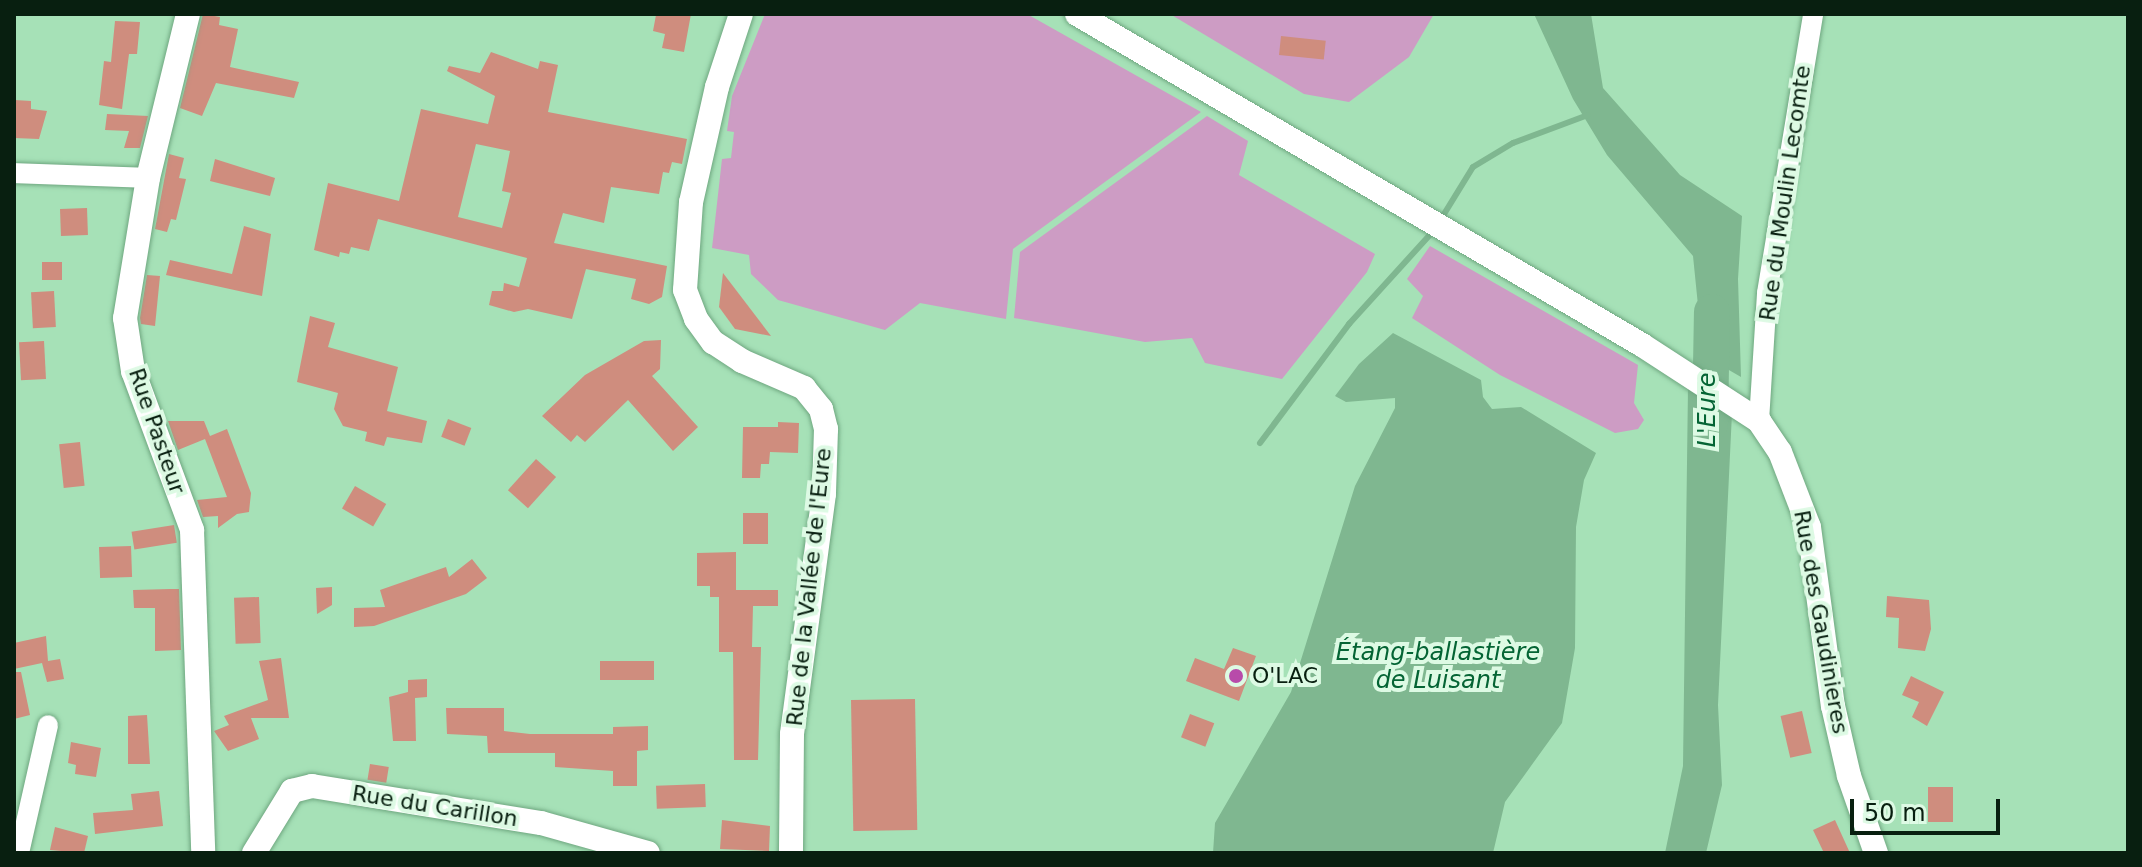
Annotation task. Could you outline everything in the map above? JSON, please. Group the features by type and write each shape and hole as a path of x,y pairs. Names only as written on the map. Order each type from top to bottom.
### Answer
{"street":[{"name":"Rue Pasteur","path":"188,14 148,178 125,318 133,371 192,530 203,853"},
{"name":"Rue de la Vallée de l'Eure","path":"741,14 717,87 691,202 685,290 696,319 713,342 742,361 804,388 821,409 826,429 824,494 792,734 791,853"},
{"name":"Rue des Gaudinieres","path":"1077,14 1642,345 1759,421 1780,452 1809,527 1833,706 1849,776 1876,853"},
{"name":"Rue du Moulin Lecomte","path":"1759,421 1767,293 1813,14"},
{"path":"14,173 148,178"},
{"path":"19,853 48,725"},
{"name":"Rue du Carillon","path":"254,853 292,791 312,786 541,823 648,853"}],"shaded area":[{"path":"765,14 1027,14 1201,112 1013,249 1006,319 920,303 885,330 778,300 751,274 749,255 712,248 722,159 731,158 734,132 727,131 732,96"},
{"path":"1170,14 1434,14 1409,57 1349,102 1304,94"},
{"path":"1207,116 1248,141 1239,175 1375,254 1367,272 1282,379 1205,363 1192,338 1145,342 1014,318 1020,252"},
{"path":"1430,246 1638,365 1634,403 1644,420 1638,429 1615,433 1500,375 1412,318 1423,296 1407,279"}],"water":[{"path":"1534,14 1591,14 1603,88 1680,175 1742,216 1738,279 1741,377 1703,355 1693,256 1607,155 1573,99"},
{"name":"Étang-ballastière de Luisant","path":"1393,333 1481,380 1483,397 1492,409 1521,407 1596,453 1584,480 1576,527 1575,648 1562,723 1505,802 1493,853 1213,853 1215,823 1291,692 1355,486 1395,408 1395,398 1346,402 1335,396 1359,364"},
{"path":"1688,387 1732,413 1718,705 1722,785 1706,853 1665,853 1683,766"}],"building":[{"path":"203,14 220,17 219,25 238,29 230,67 299,82 294,98 216,83 202,116 180,108"},
{"path":"691,14 684,52 662,48 665,34 653,31 656,15"},
{"path":"115,21 140,22 137,54 129,54 122,109 99,105 104,61 111,62"},
{"path":"1281,36 1326,41 1324,60 1279,55"},
{"path":"491,52 538,69 540,61 558,65 548,112 687,139 682,164 672,162 669,173 663,172 659,194 611,187 604,223 563,213 554,243 667,266 662,297 649,304 631,299 636,279 586,269 572,319 528,309 514,312 489,305 492,291 503,291 504,283 519,287 527,258 378,219 369,251 351,247 349,254 340,252 339,257 314,250 328,183 399,201 421,109 488,124 495,96 447,71 449,66 480,73","holes":["476,144 510,151 502,191 511,193 502,228 458,217"]},
{"path":"15,100 31,101 31,109 47,111 39,139 14,138"},
{"path":"107,114 148,116 140,148 124,148 129,131 105,130"},
{"path":"169,154 184,158 179,178 186,179 176,220 171,219 167,232 155,229"},
{"path":"215,159 275,178 270,196 210,181"},
{"path":"87,208 88,235 61,236 60,209"},
{"path":"244,226 271,234 262,296 166,275 170,260 232,274"},
{"path":"42,262 62,262 62,280 42,280"},
{"path":"723,273 771,336 735,329 719,307"},
{"path":"147,275 160,276 155,326 141,324 140,318"},
{"path":"54,291 56,327 33,328 31,292"},
{"path":"310,316 335,323 328,347 398,367 387,411 427,421 422,443 387,437 384,446 365,441 367,432 343,426 334,409 338,393 297,382"},
{"path":"661,340 660,369 652,376 698,427 673,451 628,400 585,442 577,435 571,442 542,416 585,375 644,341"},
{"path":"44,341 46,379 21,380 19,342"},
{"path":"448,419 471,428 465,446 441,437"},
{"path":"168,421 204,421 210,436 227,429 251,493 249,512 237,514 218,528 218,516 203,517 197,500 227,497 205,439 178,450"},
{"path":"778,422 799,423 798,453 770,452 769,464 761,464 760,478 742,478 743,427 778,427"},
{"path":"80,442 85,486 64,488 59,444"},
{"path":"536,459 556,477 528,508 508,490"},
{"path":"355,486 386,504 373,527 342,509"},
{"path":"743,513 768,513 768,544 743,544"},
{"path":"174,525 177,543 134,550 132,532"},
{"path":"131,546 132,577 100,578 99,547"},
{"path":"736,552 736,590 778,590 778,606 753,606 752,647 761,647 758,760 734,760 733,652 719,652 719,597 710,597 710,586 697,586 697,553"},
{"path":"472,559 487,578 466,594 374,626 354,627 354,608 385,607 380,590 446,567 449,577"},
{"path":"332,587 332,605 317,614 316,588"},
{"path":"179,589 181,650 155,651 155,608 134,608 133,590"},
{"path":"1887,596 1929,600 1931,629 1925,651 1898,648 1899,618 1886,617"},
{"path":"259,597 261,643 236,644 234,598"},
{"path":"46,636 48,661 60,659 64,679 47,682 42,663 14,669 14,643"},
{"name":"O'LAC","path":"1233,648 1256,656 1239,701 1186,681 1195,658 1224,669"},
{"path":"281,658 289,718 251,718 259,739 228,751 214,731 229,725 224,716 268,700 259,661"},
{"path":"600,661 654,661 654,680 600,680"},
{"path":"14,672 21,672 30,715 14,719"},
{"path":"1911,676 1944,692 1927,726 1912,717 1919,702 1902,695"},
{"path":"427,679 427,697 415,698 416,741 393,741 389,697 408,692 408,680"},
{"path":"915,699 917,830 853,831 851,700"},
{"path":"446,708 504,708 504,731 530,734 613,734 613,727 648,726 648,750 637,751 637,786 613,786 613,771 555,767 555,753 488,753 487,736 447,734"},
{"path":"1802,711 1812,753 1790,758 1781,716"},
{"path":"1190,714 1214,723 1205,747 1181,737"},
{"path":"147,715 150,764 128,764 128,716"},
{"path":"71,742 101,748 96,777 75,774 76,765 68,763"},
{"path":"370,764 389,767 386,783 367,780"},
{"path":"705,784 706,807 657,809 656,786"},
{"path":"1928,787 1953,787 1953,822 1928,822"},
{"path":"159,791 163,826 95,834 93,813 133,810 131,794"},
{"path":"722,820 770,826 769,851 720,849"},
{"path":"1835,820 1850,853 1824,853 1813,830"},
{"path":"55,827 88,836 84,853 50,850"}],"waterway":[{"path":"1441,219 1473,167 1513,143 1588,115"},
{"path":"1260,443 1349,324 1435,229"},
{"name":"L'Eure","path":"1710,424 1712,312"}],"place":[{"name":"O'LAC","path":"1236,676"}]}
